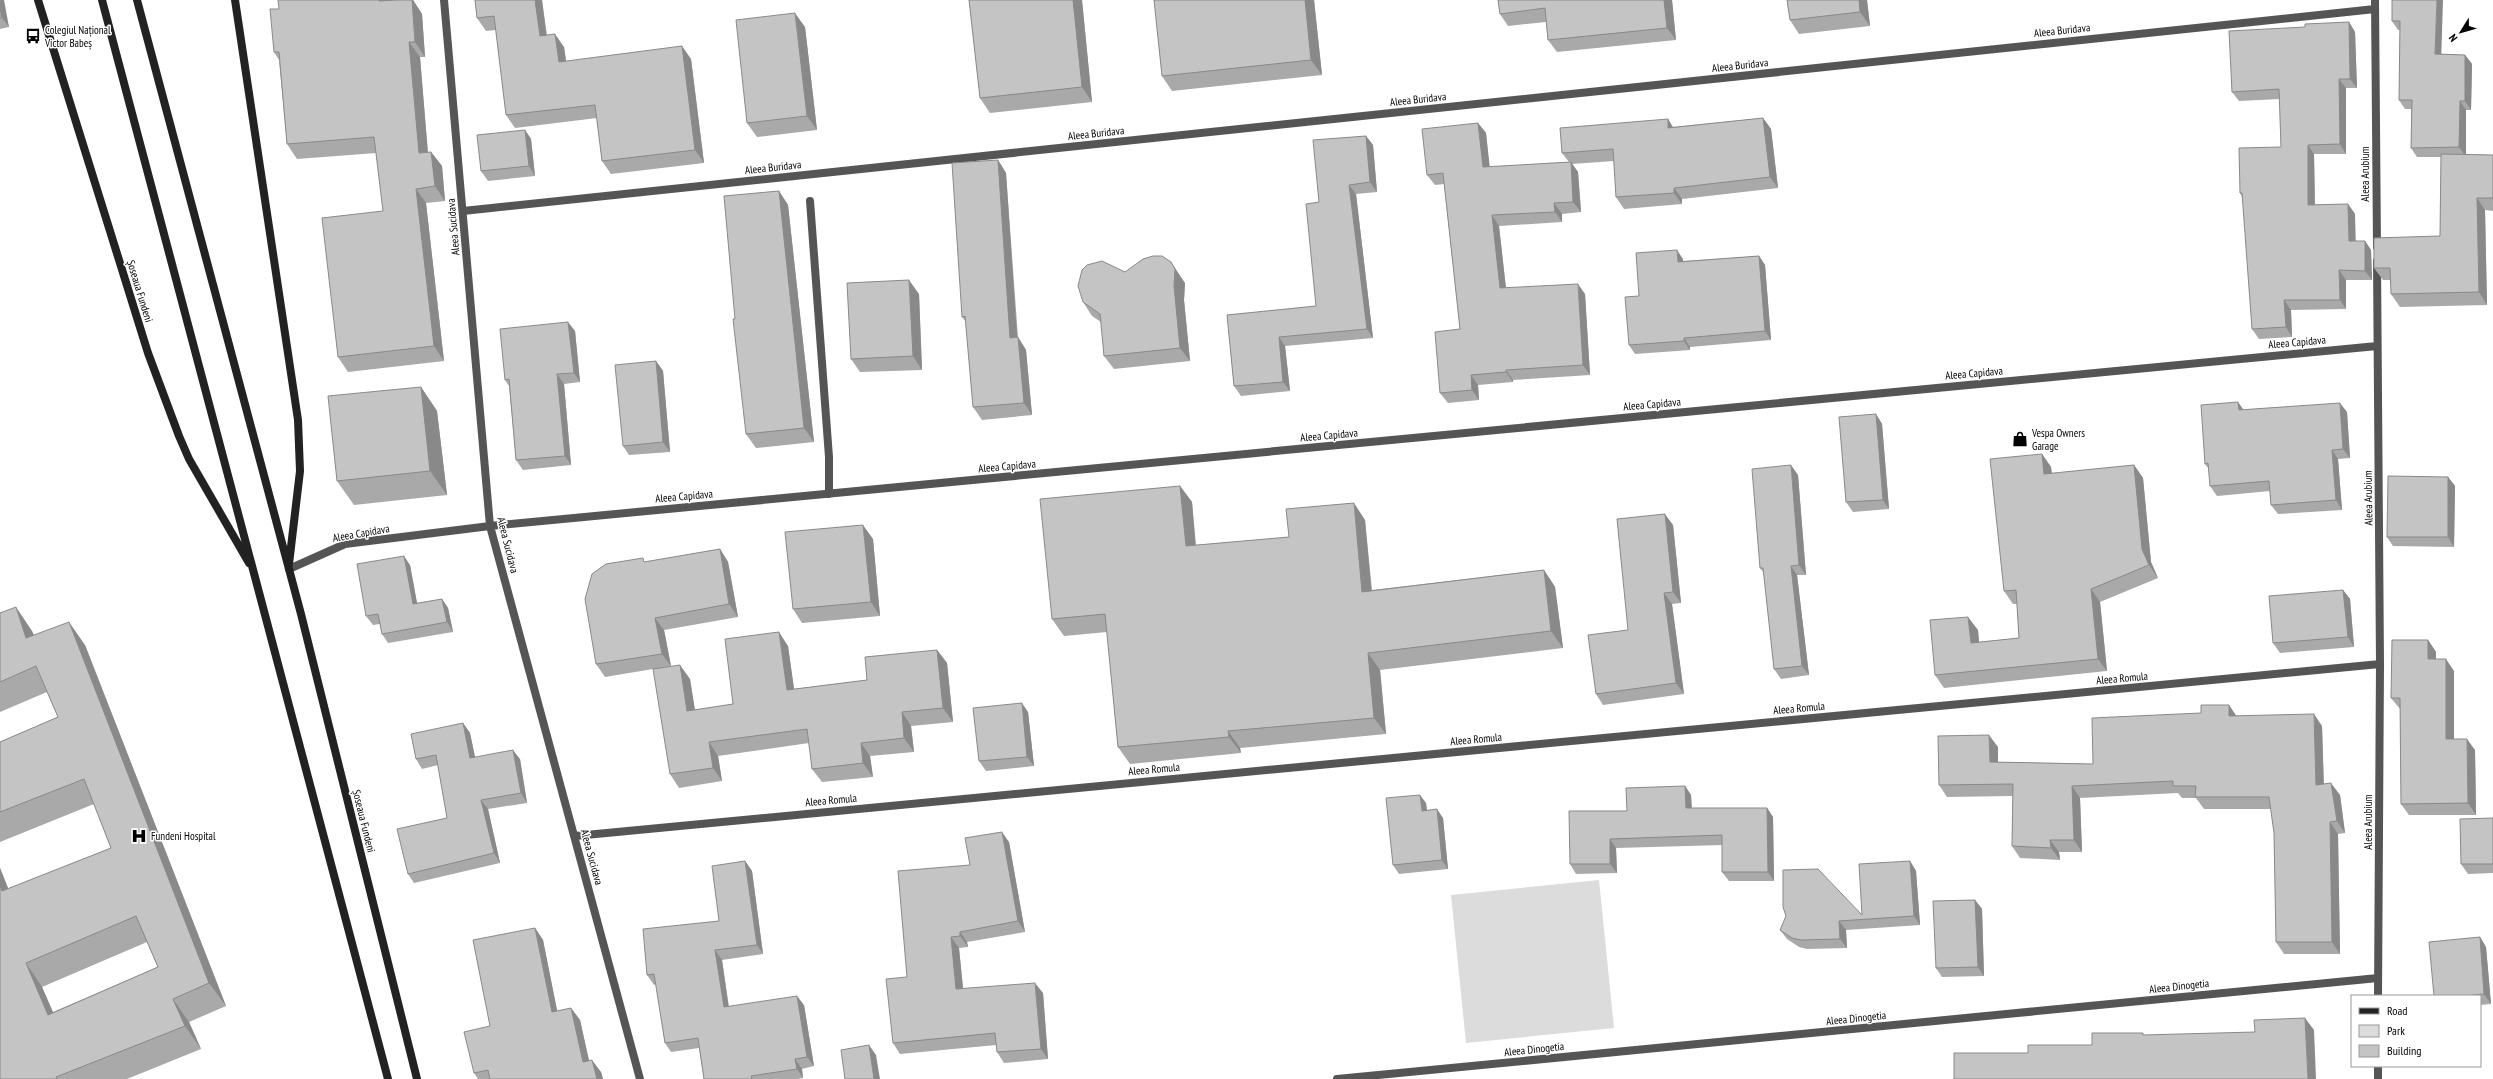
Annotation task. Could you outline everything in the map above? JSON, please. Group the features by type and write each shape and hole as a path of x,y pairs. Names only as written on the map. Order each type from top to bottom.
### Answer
{"main road":[{"name":"Șoseaua Fundeni","path":"38,0 148,353 179,436 196,471 256,574"},
{"name":"Șoseaua Fundeni","path":"102,0 256,574 388,1079"},
{"name":"Șoseaua Fundeni","path":"137,0 289,568 417,1079"},
{"name":"Șoseaua Fundeni","path":"235,0 298,420 300,471 289,568"}],"street":[{"name":"Aleea Sucidava","path":"444,0 490,526 640,1079"},
{"name":"Aleea Buridava","path":"463,211 2375,4"},
{"name":"Aleea Arubium","path":"2375,4 2380,664 2378,995"},
{"path":"810,201 829,494"},
{"name":"Aleea Capidava","path":"289,568 344,544 490,526 2377,346"},
{"name":"Aleea Romula","path":"575,836 2380,664"},
{"name":"Aleea Dinogetia","path":"1336,1079 2378,978"},
{"path":"2378,1067 2378,1079"}],"green space":[{"path":"1599,880 1614,1028 1466,1043 1451,895"}],"building":[{"path":"278,0 412,0 415,42 409,42 419,153 431,152 435,186 416,189 434,346 338,357 322,218 383,211 374,137 287,144 279,52 274,52 270,9 279,9"},
{"path":"475,0 535,0 540,36 555,34 559,62 682,46 695,150 602,161 595,105 506,115 494,16 477,18"},
{"path":"969,0 1073,0 1082,87 980,98"},
{"path":"1154,0 1305,0 1311,60 1162,76"},
{"path":"1498,0 1664,0 1667,28 1548,40 1545,8 1500,14"},
{"path":"1787,0 1859,0 1860,12 1790,20"},
{"path":"2392,0 2437,0 2435,54 2465,55 2465,101 2460,101 2459,147 2411,148 2412,100 2399,100 2400,21 2392,21"},
{"path":"0,7 2,18 0,18"},
{"path":"795,13 807,116 747,123 736,20"},
{"path":"2349,22 2350,79 2339,79 2340,144 2308,145 2308,205 2348,204 2349,241 2365,241 2365,271 2339,270 2340,300 2284,300 2286,327 2252,329 2242,193 2240,193 2239,148 2281,147 2279,89 2232,92 2229,31 2305,27 2305,24"},
{"path":"1763,118 1770,177 1674,188 1674,193 1616,197 1613,149 1562,153 1560,128 1668,119 1668,128"},
{"path":"1478,123 1483,167 1571,162 1573,202 1554,203 1555,212 1492,215 1500,288 1578,284 1583,365 1506,370 1506,372 1471,375 1472,390 1440,393 1435,332 1460,329 1443,173 1427,175 1422,129"},
{"path":"525,130 529,166 481,171 477,135"},
{"path":"1366,136 1370,182 1349,185 1367,329 1279,337 1283,382 1234,386 1227,315 1316,306 1306,204 1319,202 1313,140"},
{"path":"2441,154 2493,155 2493,198 2477,198 2479,292 2391,294 2390,268 2374,268 2374,238 2440,236"},
{"path":"998,160 1010,338 1018,337 1024,403 973,407 965,316 962,317 952,163"},
{"path":"779,191 804,428 746,434 733,319 735,319 724,196"},
{"path":"1677,250 1678,262 1759,256 1765,331 1684,338 1684,341 1629,345 1625,297 1639,296 1636,253"},
{"path":"1153,256 1162,256 1171,262 1175,269 1174,286 1180,348 1104,356 1100,314 1083,302 1078,286 1082,270 1087,265 1102,261 1125,272 1143,259"},
{"path":"909,280 913,356 851,359 847,283"},
{"path":"568,322 574,373 557,374 565,456 516,460 509,379 505,380 500,329"},
{"path":"656,361 663,442 623,446 615,365"},
{"path":"421,387 430,471 337,481 328,396"},
{"path":"2238,402 2239,410 2340,403 2343,449 2332,450 2336,500 2271,505 2269,481 2210,486 2208,463 2205,464 2201,405"},
{"path":"1876,414 1883,500 1846,502 1839,417"},
{"path":"2042,454 2044,474 2134,465 2142,549 2149,565 2091,589 2098,659 1935,675 1930,620 1968,617 1971,643 2019,638 2016,590 2004,591 1990,459"},
{"path":"1791,465 1799,565 1791,566 1802,666 1774,669 1763,568 1760,568 1752,469"},
{"path":"2388,476 2448,477 2448,537 2387,537"},
{"path":"1180,486 1186,546 1289,537 1286,509 1354,503 1362,592 1544,570 1551,631 1368,653 1374,718 1228,731 1229,737 1118,747 1105,614 1052,619 1040,499"},
{"path":"1665,514 1673,592 1664,593 1676,683 1596,694 1588,635 1628,630 1617,519"},
{"path":"863,525 871,602 793,609 785,532"},
{"path":"720,549 729,604 655,618 662,654 596,664 585,599 592,574 606,564 643,558 644,562"},
{"path":"404,556 413,604 442,599 447,622 382,634 378,614 366,616 357,564"},
{"path":"2343,590 2348,637 2273,643 2269,596"},
{"path":"16,607 26,638 69,622 209,983 173,999 185,1026 56,1077 57,1079 0,1079 0,886 2,891 111,848 84,779 0,812 0,742 58,717 36,666 0,682 0,613","holes":["136,916 158,967 48,1015 26,963"]},
{"path":"779,632 787,690 867,680 865,657 937,650 943,708 902,712 904,738 861,743 863,763 812,769 807,729 709,742 713,768 670,774 653,669 680,665 687,711 733,704 725,639"},
{"path":"2392,640 2428,640 2428,659 2446,659 2446,739 2467,739 2468,803 2401,804 2400,698 2391,698"},
{"path":"1022,703 1027,757 979,761 973,708"},
{"path":"2201,705 2229,705 2229,716 2314,714 2316,785 2331,783 2337,821 2330,822 2332,942 2276,942 2274,833 2269,797 2195,797 2196,786 2173,786 2173,781 2072,786 2074,840 2050,840 2051,848 2012,846 2013,784 1939,785 1938,736 1989,735 1990,762 2093,764 2092,718 2201,713"},
{"path":"463,723 470,758 513,750 521,793 481,800 494,853 408,874 397,829 447,818 436,755 416,759 411,734"},
{"path":"1685,786 1686,808 1767,808 1768,872 1722,872 1722,835 1610,839 1610,864 1570,864 1569,811 1627,811 1626,788"},
{"path":"1420,795 1422,811 1437,809 1442,860 1393,865 1386,798"},
{"path":"2493,818 2493,864 2461,864 2460,819"},
{"path":"1002,832 1018,921 960,932 960,936 951,937 956,989 1035,983 1041,1049 997,1052 995,1033 893,1043 886,979 907,977 898,871 970,865 965,838"},
{"path":"745,861 757,945 715,950 724,1007 797,996 807,1057 795,1059 797,1069 751,1076 752,1079 704,1079 698,1038 665,1043 654,974 647,975 643,929 719,921 712,866"},
{"path":"1910,861 1914,916 1839,921 1840,939 1801,940 1792,938 1780,930 1786,916 1783,907 1783,870 1818,869 1862,915 1859,864"},
{"path":"1975,900 1978,967 1936,968 1933,901"},
{"path":"535,928 552,1012 571,1008 583,1062 592,1060 597,1079 490,1079 488,1070 474,1073 464,1032 490,1026 473,940"},
{"path":"2480,937 2484,994 2434,995 2429,942"},
{"path":"2305,1018 2308,1079 1954,1079 1954,1053 2028,1053 2028,1045 2092,1045 2092,1033 2143,1033 2143,1035 2255,1032 2254,1020"},
{"path":"869,1045 874,1079 845,1079 841,1050"}],"place":[{"name":"Colegiul Național Victor Babeș","path":"33,36"},
{"name":"Vespa Owners Garage","path":"2020,439"},
{"name":"Fundeni Hospital","path":"139,836"}]}
